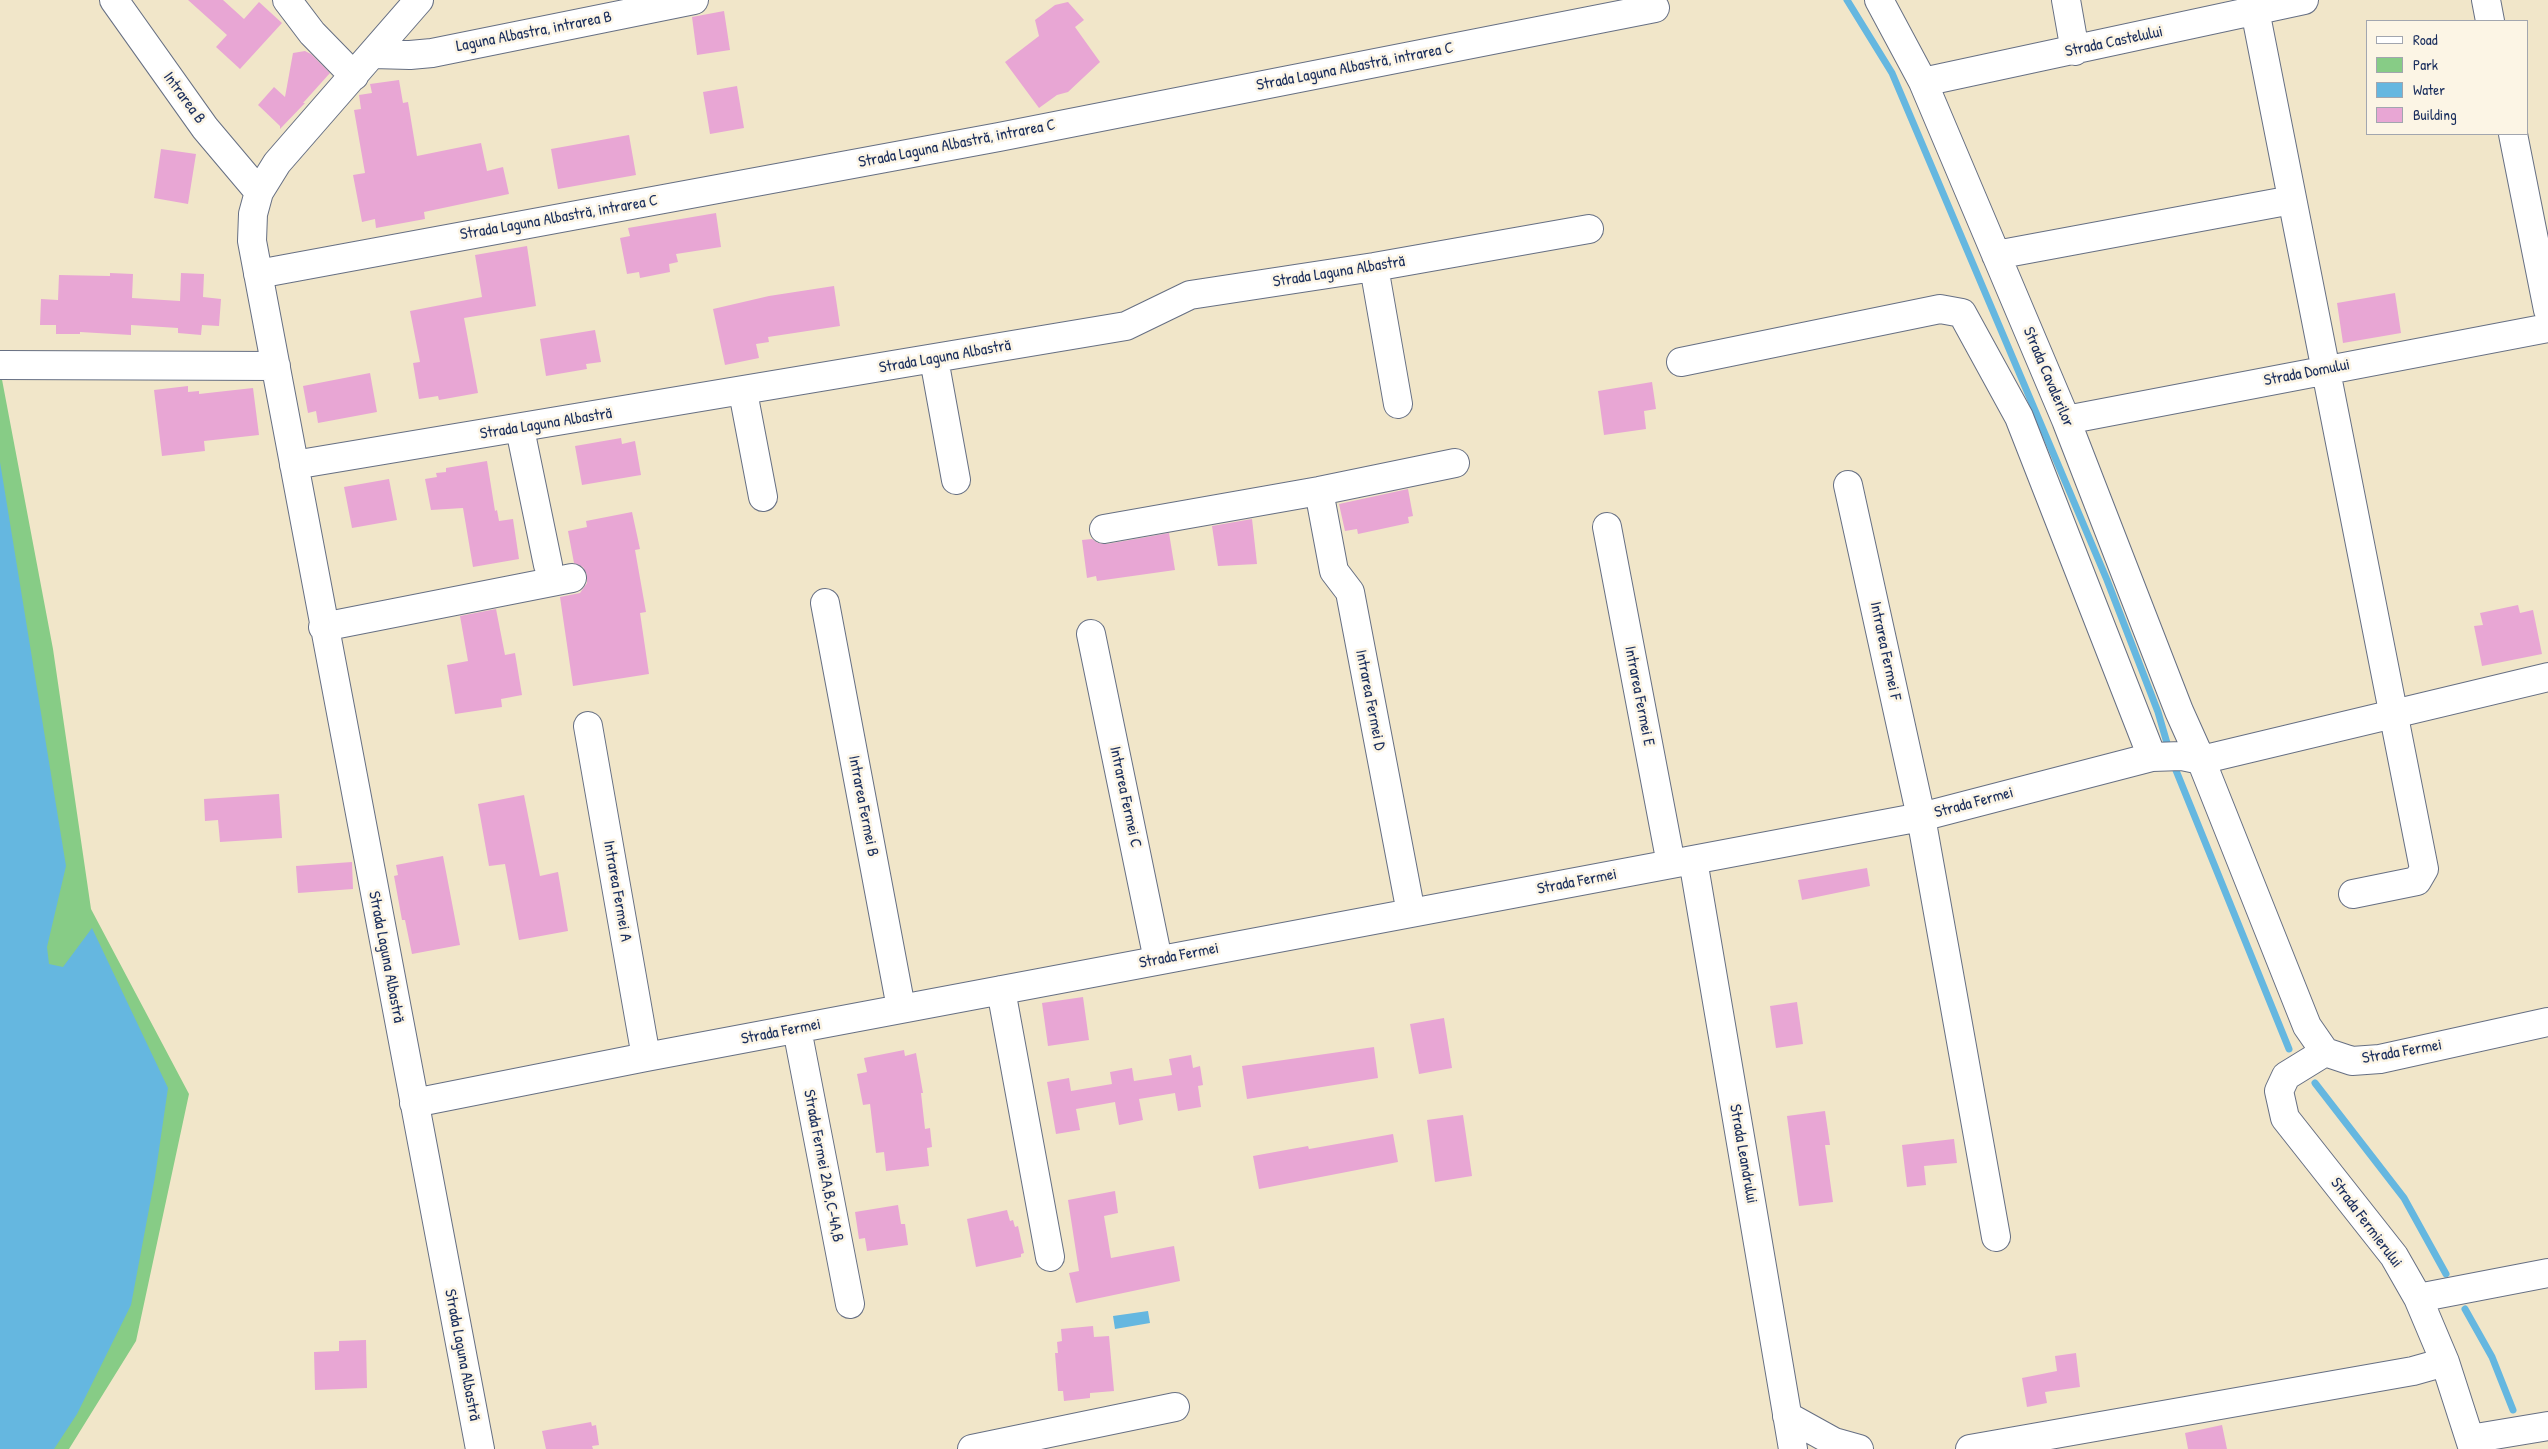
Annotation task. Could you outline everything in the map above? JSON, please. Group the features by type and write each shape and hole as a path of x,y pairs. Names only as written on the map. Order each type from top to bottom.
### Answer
{"street":[{"name":"Intrarea B","path":"114,0 205,128 259,192"},
{"path":"287,0 312,33 354,76"},
{"name":"Strada Laguna Albastră","path":"419,0 277,163 259,192 253,214 252,241 323,627 480,1449"},
{"name":"Laguna Albastra, intrarea B","path":"373,54 410,56 432,53 694,0"},
{"name":"Strada Cavalerilor","path":"1880,0 1923,82 2066,420 2179,711 2192,758"},
{"path":"2066,0 2075,51"},
{"name":"Strada Castelului","path":"1923,82 2075,51 2254,5 2304,0"},
{"path":"2486,0 2490,20"},
{"path":"2254,5 2424,869 2418,881 2353,894"},
{"name":"Strada Laguna Albastră, intrarea C","path":"258,274 999,137 1655,8"},
{"path":"2513,135 2548,310"},
{"path":"1996,255 2292,200"},
{"name":"Strada Laguna Albastră","path":"294,465 743,392 1126,326 1190,295 1374,268 1590,230"},
{"path":"1374,268 1398,404"},
{"path":"1681,362 1940,309 1962,313 2019,417 2152,757"},
{"name":"Strada Domului","path":"2066,420 2548,328"},
{"path":"934,359 956,480"},
{"path":"0,365 276,366"},
{"path":"743,392 763,498"},
{"path":"520,429 548,565"},
{"path":"1104,530 1455,464"},
{"name":"Intrarea Fermei F","path":"1848,485 1921,817 1996,1237"},
{"name":"Intrarea Fermei D","path":"1319,491 1334,571 1350,592 1411,913"},
{"name":"Intrarea Fermei E","path":"1607,527 1682,862"},
{"path":"323,627 572,578"},
{"name":"Intrarea Fermei B","path":"826,603 901,1008"},
{"name":"Intrarea Fermei C","path":"1091,634 1158,960"},
{"name":"Strada Fermei","path":"414,1103 901,1008 1921,817 2152,757 2192,758 2393,714 2548,677"},
{"name":"Intrarea Fermei A","path":"588,726 646,1057"},
{"path":"2192,758 2307,1026 2325,1052"},
{"name":"Strada Leandrului","path":"1682,862 1793,1449"},
{"path":"1001,990 1050,1258"},
{"name":"Strada Fermei","path":"2325,1052 2352,1061 2380,1059 2548,1022"},
{"name":"Strada Fermei 2A,B,C-4A,B","path":"797,1029 850,1304"},
{"name":"Strada Fermierului","path":"2325,1052 2286,1076 2279,1091 2285,1118 2394,1256 2418,1298 2445,1362 2471,1444"},
{"path":"2418,1298 2548,1273"},
{"path":"1970,1449 2413,1371 2445,1362"},
{"path":"972,1449 1175,1407"},
{"path":"1787,1416 1834,1442 1859,1449"},
{"path":"2471,1444 2548,1426"}],"green space":[{"path":"0,369 53,649 91,909 189,1094 136,1341 69,1449 0,1449"}],"water":[{"path":"0,462 66,866 47,947 49,964 63,967 92,928 168,1088 155,1177 131,1305 77,1414 54,1449 0,1449"},
{"path":"1148,1311 1150,1323 1115,1329 1113,1316"}],"building":[{"path":"188,0 223,0 244,19 259,2 282,23 240,69 216,47 227,35"},
{"path":"1068,2 1084,20 1075,27 1100,62 1068,92 1057,95 1039,108 1005,62 1039,36 1035,20 1055,5"},
{"path":"724,11 730,50 697,55 692,17"},
{"path":"305,51 311,54 330,73 280,129 280,126 258,105 274,87 285,97 293,53"},
{"path":"399,80 403,103 408,102 417,156 481,143 487,171 503,167 509,194 424,212 425,219 376,228 375,219 362,222 353,175 365,173 354,110 361,109 359,95 372,93 370,84"},
{"path":"737,86 744,128 710,134 703,92"},
{"path":"629,135 636,175 558,189 551,149"},
{"path":"161,149 196,154 188,204 154,198"},
{"path":"716,213 721,247 676,254 678,262 669,264 670,272 640,278 639,272 627,274 620,238 630,236 628,228"},
{"path":"527,246 536,306 464,318 478,393 439,400 438,396 419,399 413,363 420,362 410,311 482,297 475,255"},
{"path":"110,273 133,274 132,298 180,301 181,273 204,274 203,297 221,299 219,326 202,325 201,335 178,333 178,328 131,325 131,335 80,332 80,334 56,334 56,325 40,325 41,299 58,300 59,275 110,276"},
{"path":"834,286 840,326 768,337 769,342 756,344 759,358 725,365 713,309 769,296"},
{"path":"2395,293 2401,333 2343,343 2337,303"},
{"path":"595,330 601,362 586,364 587,369 546,376 540,339"},
{"path":"370,373 377,412 318,423 316,411 308,413 303,386"},
{"path":"1652,382 1656,409 1644,411 1646,429 1604,435 1598,391"},
{"path":"188,386 188,392 199,391 199,394 253,388 259,435 204,441 205,451 162,456 154,390"},
{"path":"621,438 622,444 635,441 641,475 582,485 575,446"},
{"path":"487,461 495,511 497,510 499,521 513,519 519,559 473,567 463,508 431,510 425,479 437,477 436,473 446,472 446,468"},
{"path":"389,479 397,520 352,528 344,487"},
{"path":"1408,489 1413,516 1408,517 1409,523 1358,534 1357,529 1345,531 1339,504"},
{"path":"632,512 640,549 635,550 646,612 640,613 649,674 573,686 560,597 580,593 587,583 587,575 583,567 574,563 568,531 587,527 586,521"},
{"path":"1252,519 1257,564 1218,566 1212,526"},
{"path":"1169,533 1175,570 1097,581 1096,576 1087,578 1082,540 1092,539 1098,543 1107,544"},
{"path":"2518,605 2520,613 2533,610 2542,654 2482,666 2474,626 2483,625 2480,613"},
{"path":"496,609 505,655 515,653 522,695 501,699 502,707 455,714 447,665 468,661 460,616"},
{"path":"279,794 282,838 220,842 218,820 205,821 204,799"},
{"path":"524,795 540,876 558,872 568,931 519,940 505,864 489,866 478,804"},
{"path":"443,856 460,945 412,954 405,920 402,920 394,876 398,875 396,865"},
{"path":"352,862 353,889 298,893 296,866"},
{"path":"1867,868 1870,886 1802,900 1798,880"},
{"path":"1083,997 1089,1040 1048,1046 1042,1003"},
{"path":"1797,1002 1803,1044 1776,1048 1770,1006"},
{"path":"1444,1018 1452,1068 1419,1074 1410,1024"},
{"path":"1374,1047 1378,1078 1247,1099 1242,1066"},
{"path":"904,1050 905,1056 916,1053 923,1093 921,1093 925,1129 930,1128 932,1147 927,1148 929,1166 886,1171 884,1152 876,1153 870,1104 863,1105 857,1074 867,1072 864,1058"},
{"path":"1191,1055 1193,1068 1200,1066 1203,1085 1198,1086 1201,1107 1178,1111 1175,1093 1139,1099 1143,1120 1119,1125 1115,1102 1076,1109 1080,1130 1056,1134 1047,1082 1069,1078 1071,1091 1112,1084 1110,1072 1132,1068 1134,1081 1172,1075 1169,1059"},
{"path":"1825,1111 1830,1145 1825,1145 1833,1202 1799,1206 1787,1116"},
{"path":"1463,1115 1472,1176 1435,1182 1427,1120"},
{"path":"1393,1134 1398,1162 1259,1189 1253,1156 1308,1146 1309,1149"},
{"path":"1954,1139 1957,1163 1924,1166 1926,1185 1907,1187 1902,1145"},
{"path":"1115,1191 1118,1213 1104,1216 1111,1258 1174,1246 1180,1281 1076,1303 1069,1273 1079,1271 1068,1200"},
{"path":"898,1205 901,1224 905,1224 908,1245 867,1251 865,1238 859,1239 855,1212"},
{"path":"1007,1210 1010,1221 1013,1220 1015,1227 1018,1226 1024,1253 1021,1254 1021,1257 976,1267 967,1219"},
{"path":"1093,1326 1094,1337 1109,1336 1114,1391 1090,1393 1090,1398 1064,1401 1063,1391 1058,1391 1055,1353 1058,1353 1057,1342 1062,1341 1061,1329"},
{"path":"366,1340 367,1388 315,1390 314,1352 339,1351 339,1341"},
{"path":"2076,1353 2080,1387 2045,1392 2047,1403 2027,1407 2022,1378 2057,1371 2055,1356"},
{"path":"591,1422 592,1426 596,1425 599,1445 592,1446 593,1449 546,1449 542,1431"},
{"path":"2222,1425 2227,1449 2188,1449 2185,1433"}],"waterway":[{"path":"1847,0 1892,73 2107,580 2158,712 2169,750"},
{"path":"2173,763 2289,1049"},
{"path":"2315,1083 2404,1198 2446,1274"},
{"path":"2465,1309 2492,1357 2513,1410"}]}
